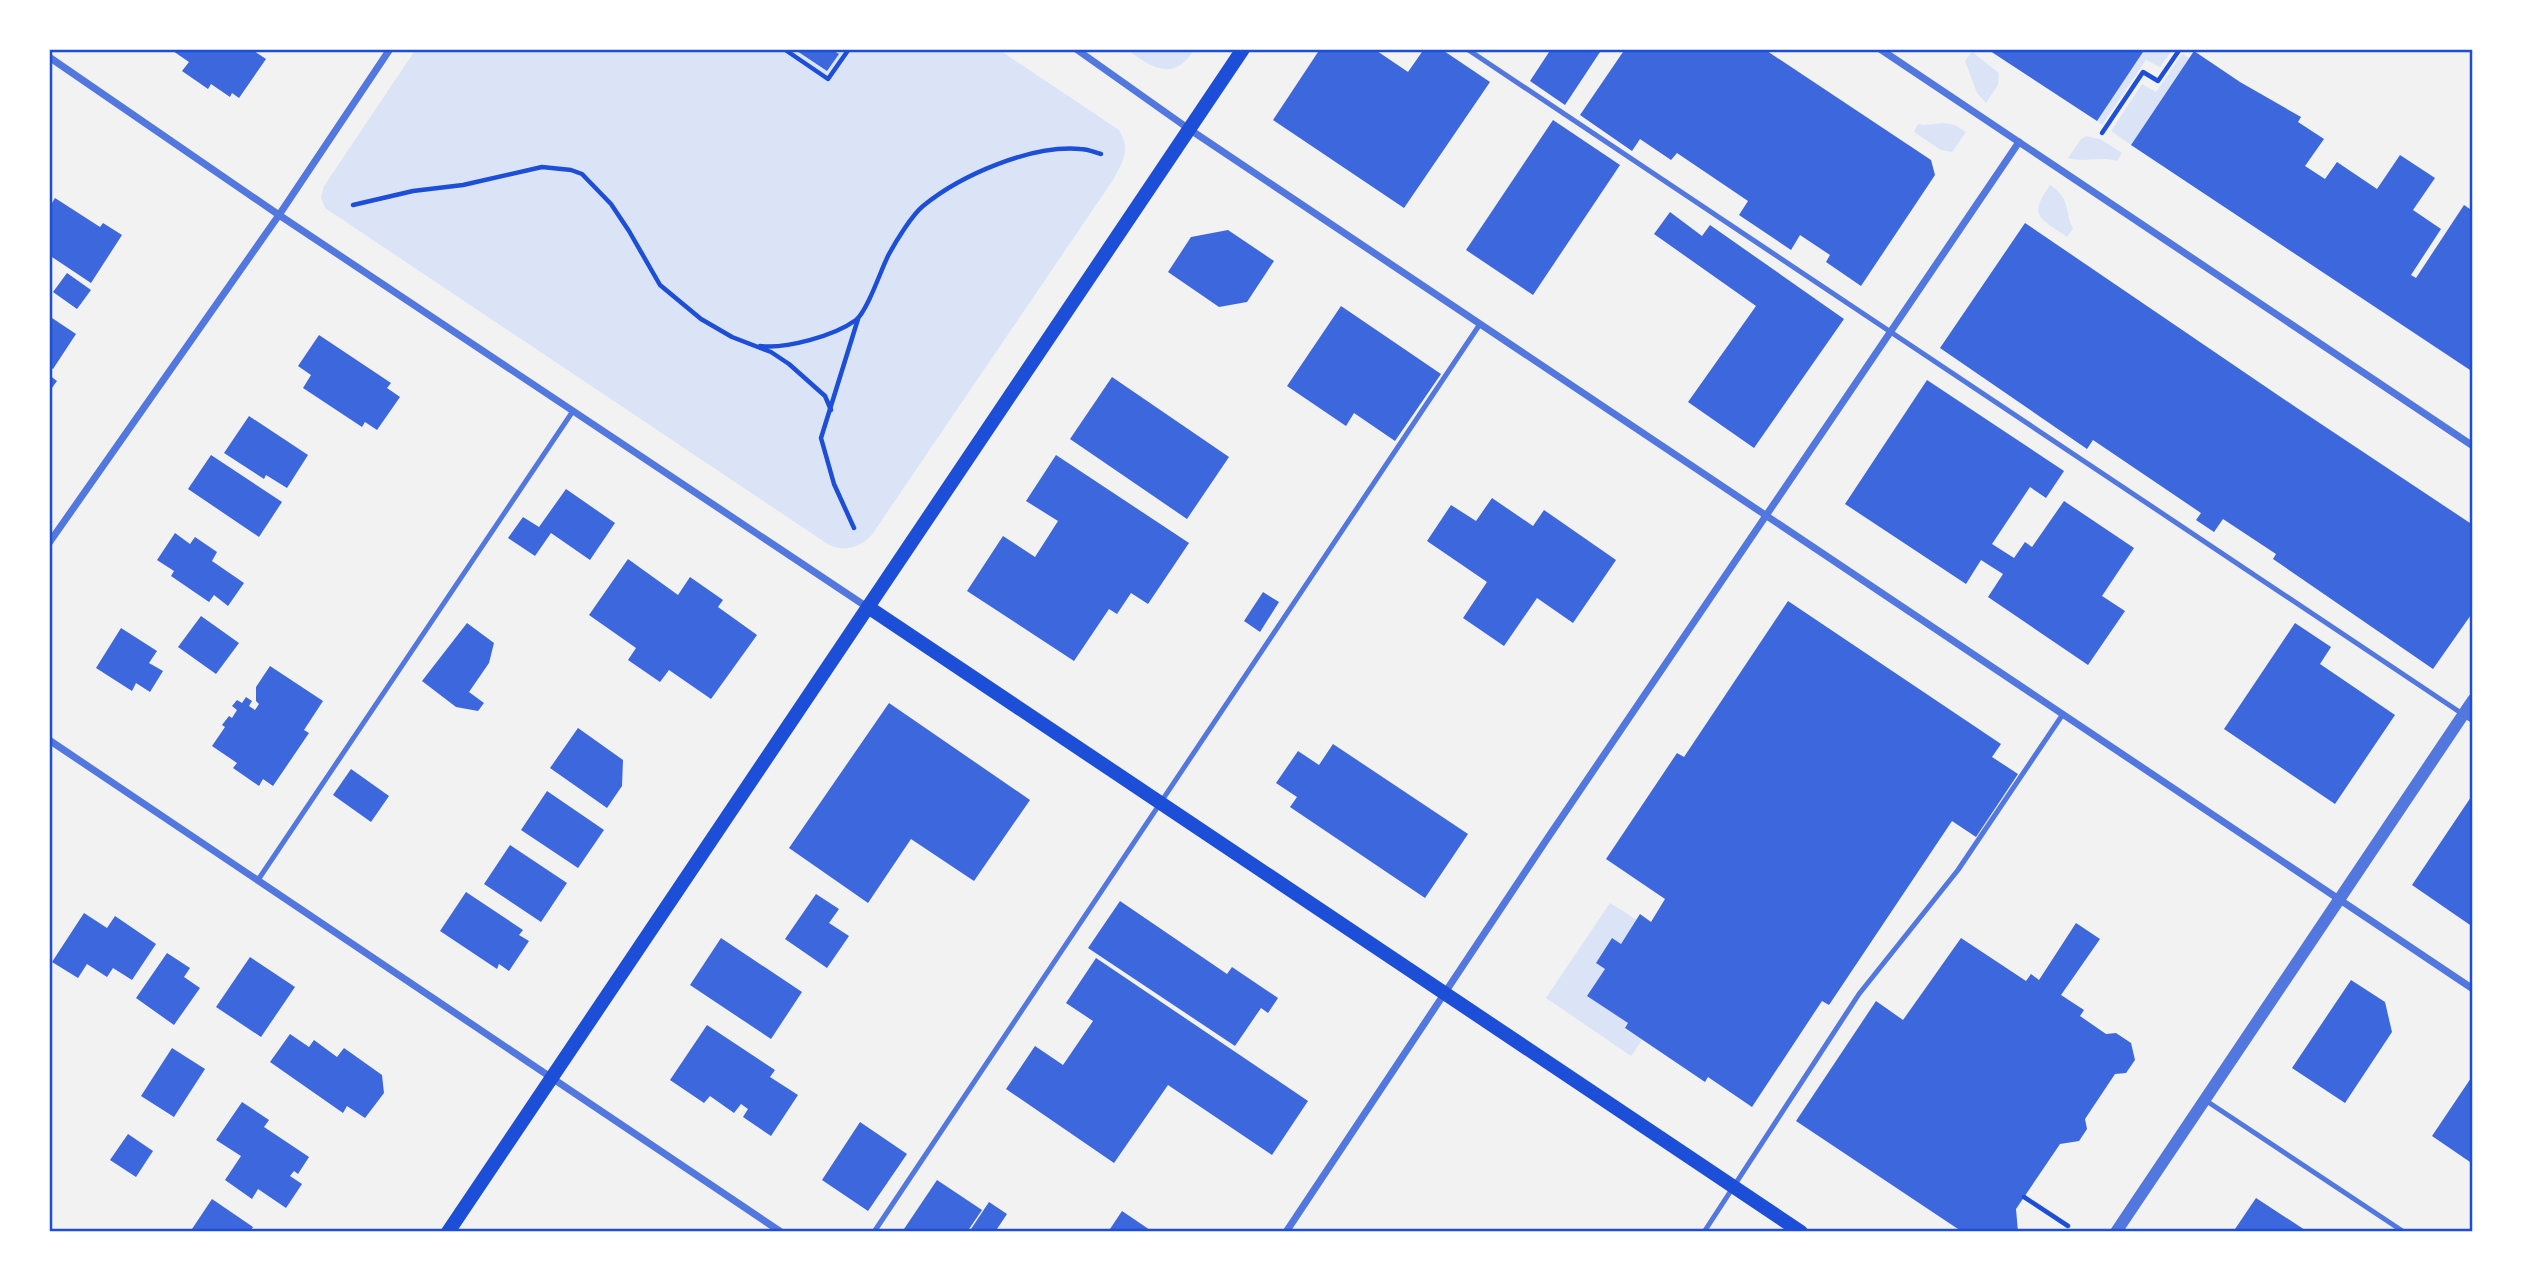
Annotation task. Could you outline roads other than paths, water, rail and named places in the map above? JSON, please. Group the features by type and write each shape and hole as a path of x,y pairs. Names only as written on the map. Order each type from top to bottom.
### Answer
{"main road":[{"path":"448,1232 1243,49"},
{"path":"868,607 1801,1232"}],"street":[{"path":"49,543 279,215 390,49"},
{"path":"1076,49 1189,129 2473,989"},
{"path":"1880,49 2473,446"},
{"path":"49,57 279,215 868,607"},
{"path":"1286,1232 1889,331 2019,142"},
{"path":"2116,1232 2340,899 2468,718 2473,700"},
{"path":"49,740 781,1232"}],"lane":[{"path":"1467,49 2468,718"},
{"path":"874,1232 1480,324"},
{"path":"258,880 573,411"},
{"path":"1704,1232 1859,994 1958,870 2063,714"},
{"path":"2205,1100 2404,1232"}]}
